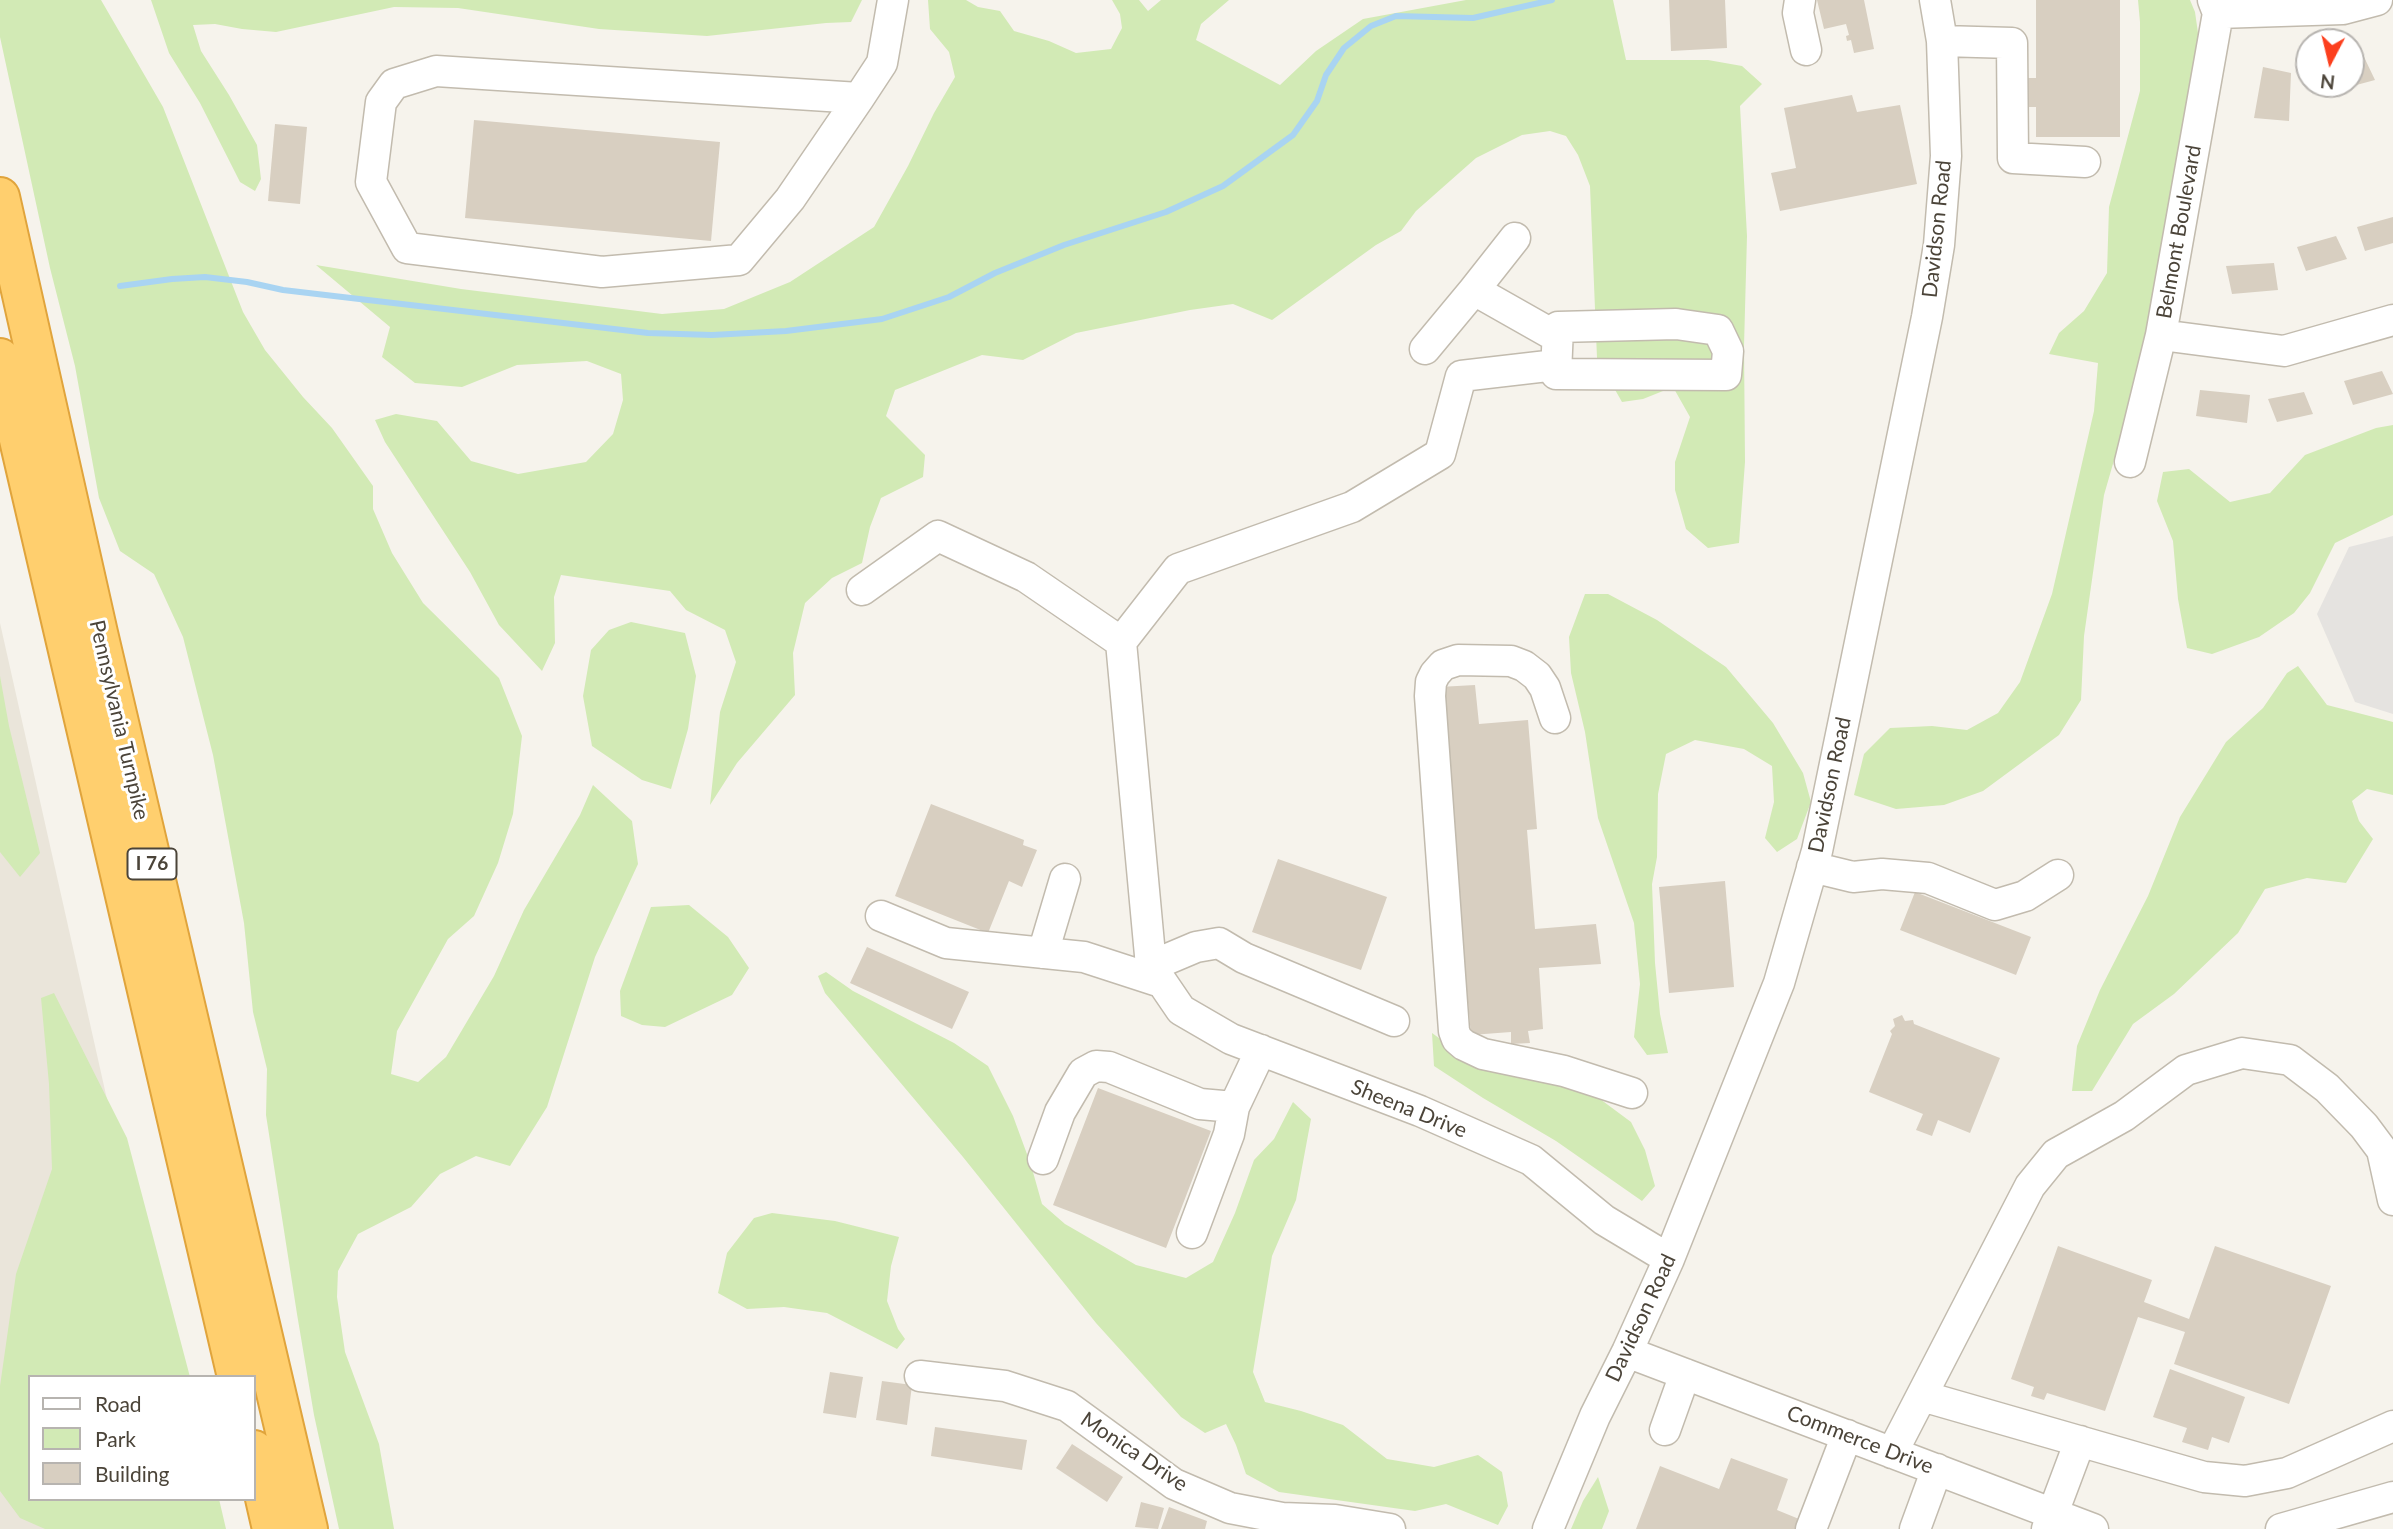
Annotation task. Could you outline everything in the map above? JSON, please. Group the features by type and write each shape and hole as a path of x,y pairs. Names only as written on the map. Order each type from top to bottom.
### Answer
{"highway":[{"name":"Pennsylvania Turnpike","path":"0,197 98,633 308,1529"},
{"name":"Pennsylvania Turnpike","path":"0,358 237,1375"},
{"path":"256,1459 272,1529"}],"street":[{"path":"859,98 436,71 394,84 381,102 371,183 407,248 602,272 739,260 790,199 859,98 882,63 893,0"},
{"path":"1800,0 1798,13 1806,50"},
{"name":"Davidson Road","path":"1548,1529 1595,1416 1669,1258 1779,983 1812,867 1927,317 1939,245 1946,156 1942,41 1935,0"},
{"path":"2216,7 2343,9 2377,0"},
{"name":"Belmont Boulevard","path":"2130,462 2161,335 2216,7"},
{"path":"1942,41 2012,43 2013,158 2085,162"},
{"path":"1425,349 1515,238"},
{"path":"1474,290 1557,351"},
{"path":"2161,335 2284,351 2393,320"},
{"path":"1676,324 1718,330 1728,351 1726,375 1556,374 1557,351 1558,327 1676,324"},
{"path":"1156,974 1122,642 1178,569 1352,507 1440,454 1461,376 1557,351"},
{"path":"862,590 939,536 1026,577 1122,642"},
{"path":"1555,718 1545,688 1537,676 1524,666 1511,661 1458,660 1444,665 1431,682 1454,1031 1457,1039 1464,1045 1483,1054 1564,1071 1632,1094"},
{"path":"1812,867 1853,877 1882,874 1928,878 1995,905 2025,896 2058,875"},
{"path":"1043,953 1065,879"},
{"path":"881,916 946,943 1084,957 1156,974 1196,947 1219,943 1244,958 1394,1021"},
{"name":"Sheena Drive","path":"1156,974 1181,1010 1231,1039 1420,1111 1531,1160 1604,1220 1669,1258"},
{"path":"1192,1233 1229,1134 1234,1107 1261,1050"},
{"path":"1892,1453 2030,1186 2056,1154 2124,1116 2186,1070 2242,1053 2290,1060 2327,1088 2364,1126 2382,1150 2393,1200"},
{"path":"1043,1159 1066,1102 1083,1073 1096,1066 1109,1067 1200,1104 1234,1107"},
{"name":"Commerce Drive","path":"1627,1352 1937,1469 2049,1521 2093,1529"},
{"path":"1665,1430 1685,1374"},
{"name":"Monica Drive","path":"920,1376 1006,1386 1067,1406 1174,1484 1230,1508 1282,1518 1335,1520 1391,1529"},
{"path":"1922,1396 2204,1477 2245,1481 2287,1473 2393,1426"},
{"path":"1811,1529 1847,1435"},
{"path":"2049,1521 2080,1441"},
{"path":"1916,1529 1937,1469"},
{"path":"2281,1529 2329,1522 2393,1497"}],"shaded area":[{"path":"2393,536 2393,714 2355,702 2317,614 2349,547"},
{"path":"0,623 144,1264 32,1375 28,1375 28,1501 42,1501 207,1529 0,1529"}],"green space":[{"path":"0,0 101,0 163,107 243,312 265,350 332,428 373,486 373,509 392,553 423,603 499,678 522,736 513,814 498,863 474,916 448,939 397,1031 391,1074 418,1082 446,1057 494,976 524,910 580,815 593,785 632,821 638,864 595,957 547,1107 510,1166 476,1156 440,1174 411,1207 358,1234 338,1271 337,1297 345,1352 379,1444 394,1529 339,1529 314,1415 297,1314 266,1115 267,1069 253,1012 244,923 213,755 183,637 154,574 120,551 99,498 75,366 50,268 0,37"},
{"path":"151,0 862,0 851,22 707,36 599,29 458,8 394,7 276,32 215,24 193,25 201,51 257,145 261,179 255,191 240,182 200,103 169,53"},
{"path":"928,0 966,0 978,7 1000,11 1014,31 1049,41 1076,53 1111,49 1122,28 1120,14 1112,0 1139,0 1148,11 1161,0 1229,0 1201,24 1196,40 1280,85 1316,51 1363,19 1466,0 1613,0 1626,60 1708,60 1742,66 1762,84 1740,106 1747,236 1745,462 1739,543 1708,548 1686,529 1675,490 1675,462 1690,417 1673,387 1643,399 1622,402 1597,358 1590,186 1578,155 1566,136 1550,131 1522,135 1476,158 1416,211 1401,231 1376,245 1272,320 1233,304 1190,310 1076,333 1023,360 982,355 895,390 886,416 925,455 923,477 881,498 870,527 862,563 832,578 805,603 793,653 795,695 737,763 710,805 720,712 736,662 725,630 686,610 670,591 561,575 554,597 555,643 542,671 499,625 470,572 385,442 375,420 396,414 437,421 471,461 518,474 586,462 613,434 623,400 621,374 587,361 517,365 462,387 415,383 382,357 390,327 316,265 461,289 662,314 724,309 790,282 874,227 955,77 949,52 930,29"},
{"path":"2138,0 2190,0 2195,12 2201,54 2168,247 2104,495 2084,636 2081,700 2059,735 1983,791 1944,805 1896,809 1854,795 1864,754 1890,728 1932,726 1967,730 1998,713 2020,682 2052,594 2094,411 2098,363 2049,354 2059,333 2084,311 2107,273 2109,207 2140,91"},
{"path":"2393,425 2393,515 2335,543 2310,593 2294,613 2259,637 2212,654 2187,648 2178,599 2173,541 2157,501 2163,472 2189,469 2230,502 2270,493 2305,455 2376,428"},
{"path":"1585,594 1608,594 1657,620 1726,667 1773,723 1803,773 1811,802 1797,839 1777,852 1765,838 1774,802 1772,766 1744,749 1695,740 1666,754 1658,794 1657,857 1652,884 1655,963 1660,1014 1668,1053 1647,1055 1634,1037 1640,984 1634,923 1598,818 1585,732 1571,673 1569,637"},
{"path":"631,622 685,633 696,676 688,729 671,789 642,780 592,746 583,696 591,650 609,630"},
{"path":"2298,666 2327,705 2393,722 2393,795 2367,789 2352,801 2359,821 2373,839 2346,883 2307,878 2265,889 2238,933 2174,994 2133,1024 2092,1091 2072,1091 2077,1046 2100,990 2148,896 2180,817 2226,742 2263,708 2287,673"},
{"path":"0,676 9,726 40,853 20,877 0,852"},
{"path":"689,905 728,937 749,968 732,995 665,1027 642,1025 621,1016 620,991 651,907"},
{"path":"826,972 853,991 954,1043 988,1066 1013,1116 1042,1204 1065,1224 1136,1265 1186,1278 1213,1262 1235,1213 1254,1160 1274,1139 1293,1102 1311,1119 1296,1200 1272,1256 1253,1372 1265,1402 1343,1425 1387,1459 1434,1467 1478,1455 1502,1472 1508,1506 1498,1525 1446,1504 1415,1511 1279,1492 1246,1474 1226,1424 1205,1433 1181,1417 1096,1323 963,1157 825,993 818,976"},
{"path":"54,993 127,1138 189,1375 28,1375 28,1501 219,1501 226,1529 45,1529 20,1518 0,1491 0,1386 16,1274 52,1169 49,1084 41,998"},
{"path":"1432,1033 1450,1046 1600,1099 1631,1122 1645,1150 1655,1186 1642,1201 1556,1141 1434,1066"},
{"path":"772,1213 835,1221 899,1237 891,1266 887,1301 905,1339 897,1349 827,1313 784,1307 747,1309 718,1293 727,1253 754,1218"},
{"path":"1598,1477 1609,1511 1602,1529 1571,1529 1583,1501"}],"building":[{"path":"1669,0 1725,0 1727,48 1671,51"},
{"path":"1817,0 1864,0 1874,49 1854,53 1851,40 1847,41 1846,36 1849,35 1846,24 1824,29"},
{"path":"2036,0 2120,0 2120,137 2036,137 2036,107 2026,107 2026,78 2036,78"},
{"path":"2365,59 2375,80 2365,83"},
{"path":"2263,67 2291,73 2289,121 2254,118"},
{"path":"1852,95 1857,112 1900,105 1917,184 1780,211 1771,173 1796,168 1784,108"},
{"path":"474,120 720,142 711,241 465,218"},
{"path":"275,124 307,127 300,204 268,201"},
{"path":"2393,217 2393,243 2365,251 2357,227"},
{"path":"2336,236 2347,259 2306,271 2297,247"},
{"path":"2274,263 2278,290 2232,294 2226,266"},
{"path":"2382,371 2393,394 2353,405 2344,381"},
{"path":"2200,390 2250,395 2247,423 2196,416"},
{"path":"2304,392 2313,414 2277,422 2268,399"},
{"path":"1475,685 1479,724 1528,720 1537,829 1527,830 1535,929 1596,924 1601,964 1539,968 1543,1029 1528,1031 1530,1043 1511,1044 1511,1032 1471,1035 1439,687"},
{"path":"931,804 1024,840 1023,845 1037,850 1022,887 1009,881 988,933 895,896"},
{"path":"1278,859 1387,897 1361,970 1252,932"},
{"path":"1725,881 1734,987 1669,993 1659,887"},
{"path":"1915,892 2031,937 2016,975 1900,930"},
{"path":"867,947 969,992 952,1029 850,983"},
{"path":"1902,1015 1905,1021 1913,1020 1914,1024 2000,1058 1970,1133 1938,1120 1932,1136 1916,1130 1923,1114 1869,1092 1892,1034 1890,1031 1895,1026 1893,1019"},
{"path":"1098,1088 1211,1131 1166,1248 1053,1205"},
{"path":"2058,1246 2152,1280 2144,1302 2189,1319 2215,1246 2331,1286 2289,1404 2174,1364 2185,1332 2138,1317 2105,1411 2047,1393 2044,1400 2031,1396 2034,1387 2011,1379"},
{"path":"2170,1369 2245,1397 2229,1443 2212,1437 2208,1450 2182,1442 2187,1428 2153,1417"},
{"path":"830,1372 863,1377 856,1418 823,1413"},
{"path":"882,1381 912,1385 907,1425 876,1420"},
{"path":"935,1427 1027,1440 1022,1470 931,1456"},
{"path":"1072,1444 1123,1477 1107,1502 1056,1468"},
{"path":"1731,1458 1788,1479 1777,1510 1799,1519 1795,1529 1636,1529 1660,1466 1719,1489"},
{"path":"1141,1502 1164,1508 1158,1529 1135,1527"},
{"path":"1169,1507 1207,1521 1205,1529 1161,1529"}],"waterway":[{"path":"120,286 205,277 283,290 648,333 712,335 786,331 882,319 949,297 995,273 1064,245 1166,212 1223,186 1293,135 1317,101 1326,75 1344,48 1371,26 1396,16 1473,18 1552,0"}]}
